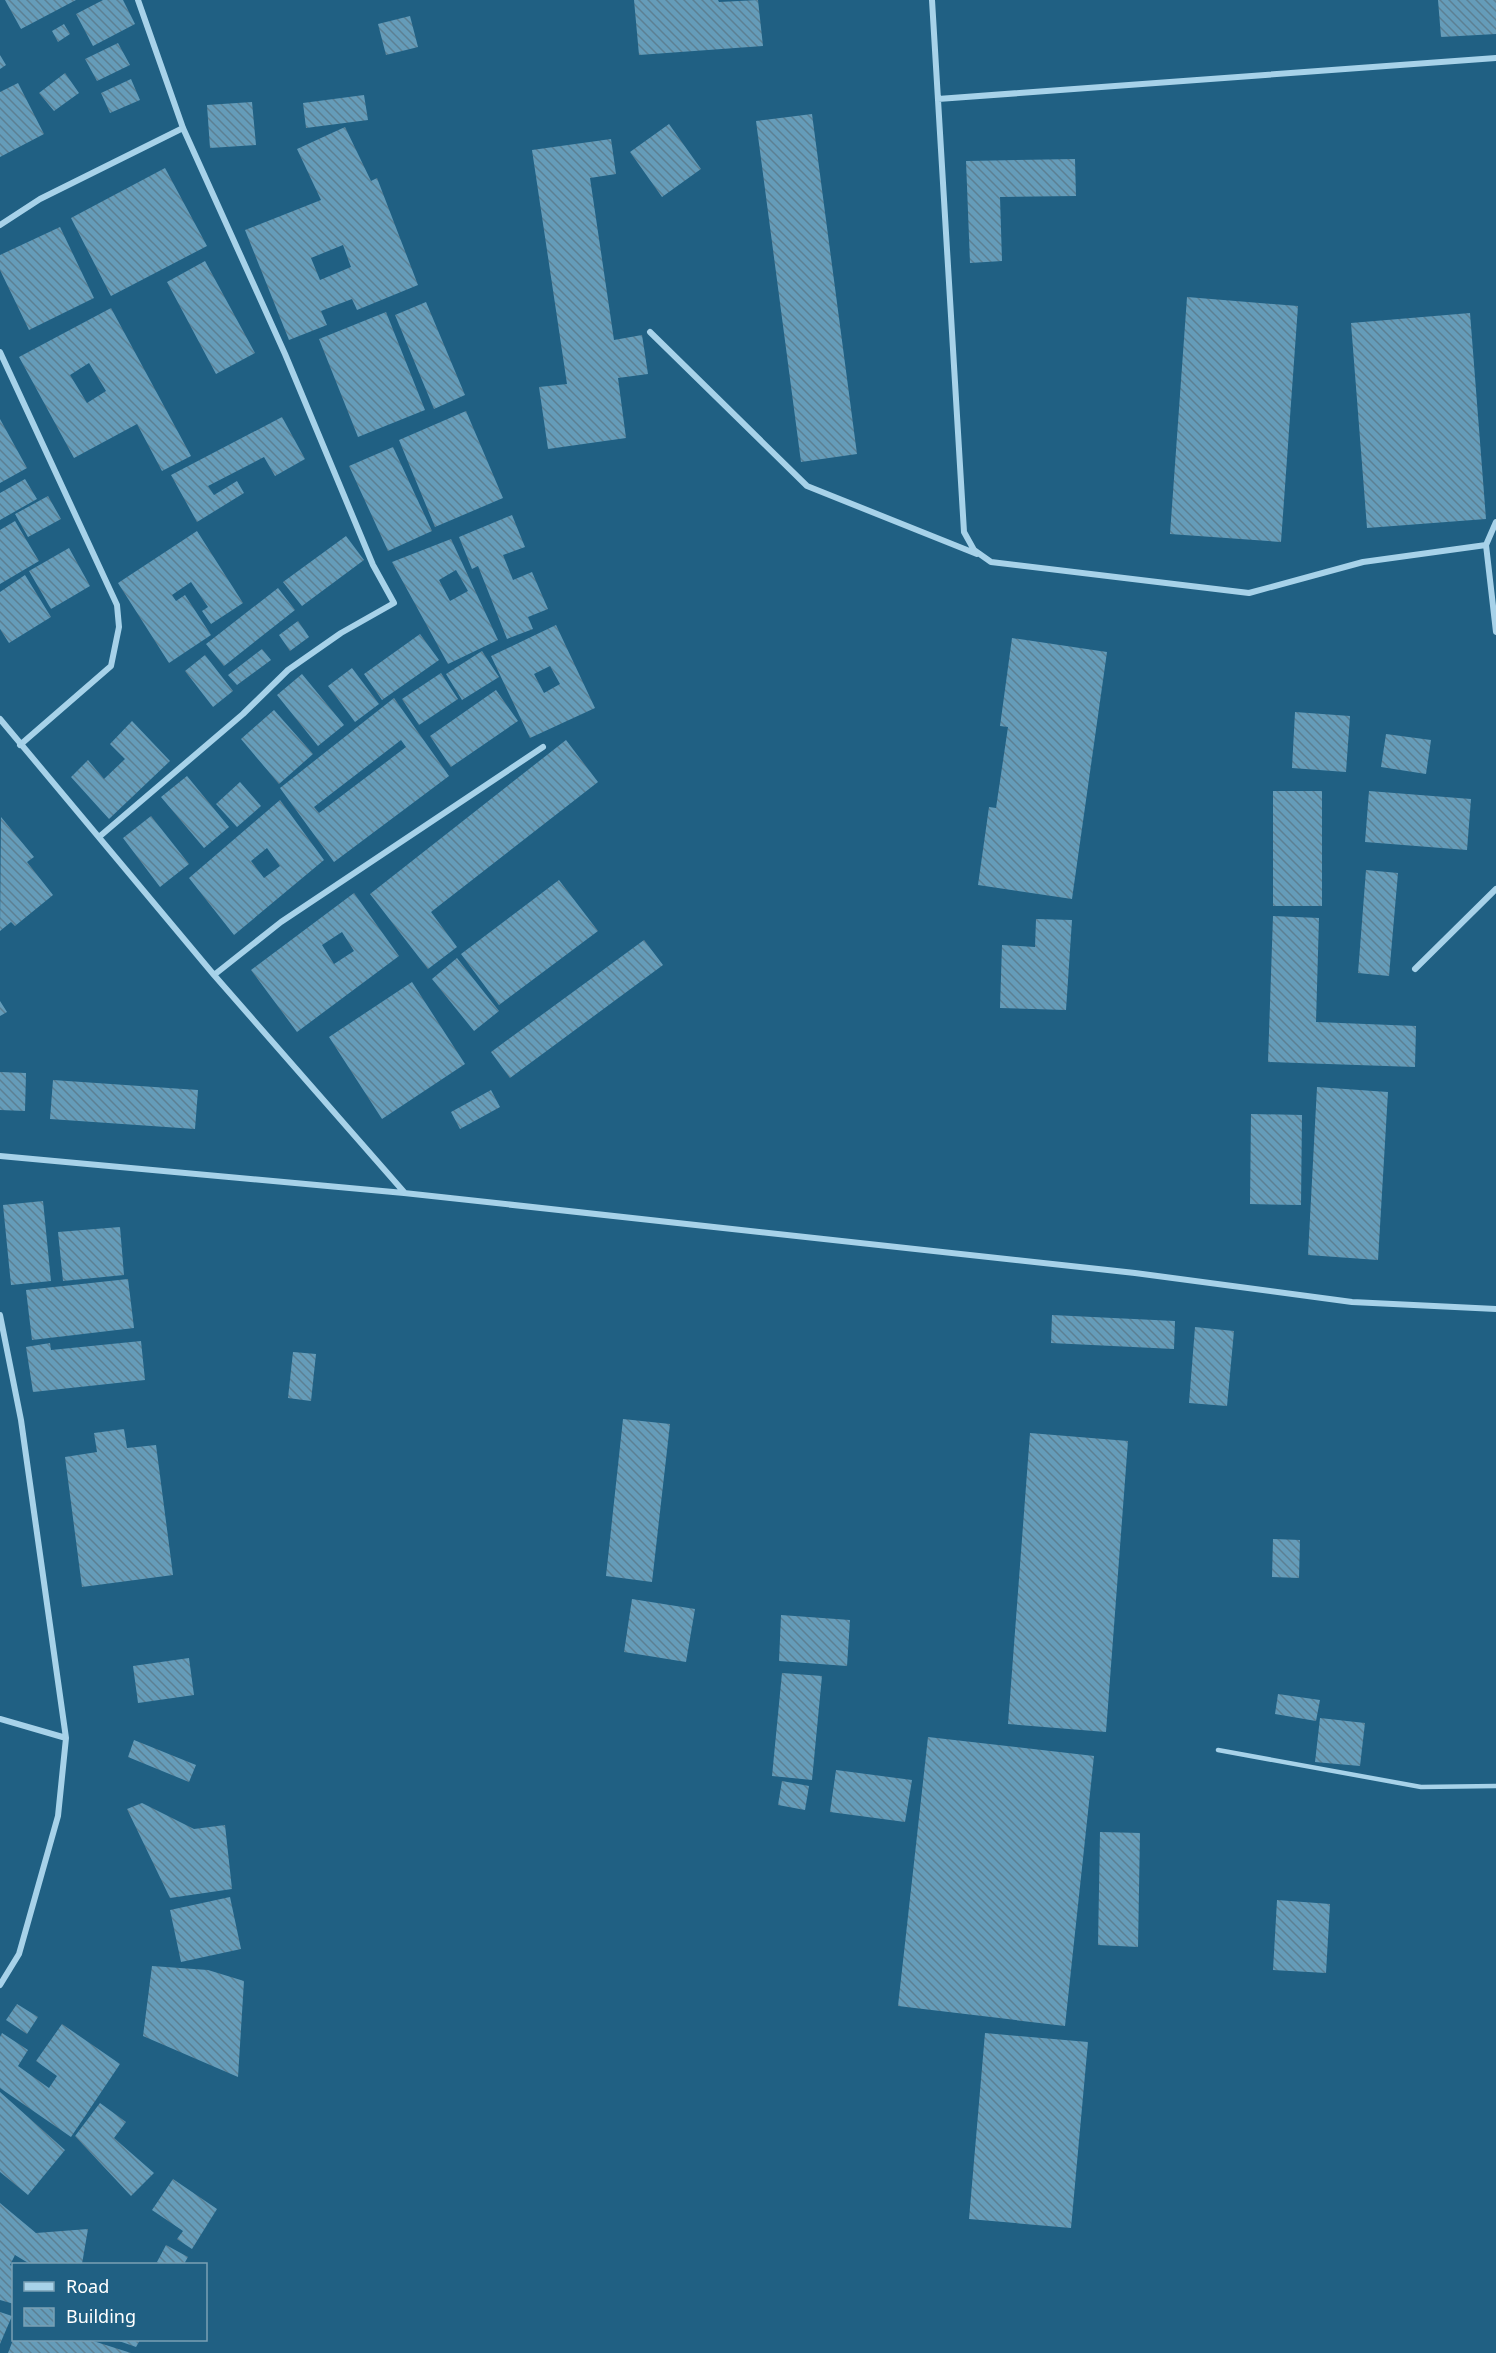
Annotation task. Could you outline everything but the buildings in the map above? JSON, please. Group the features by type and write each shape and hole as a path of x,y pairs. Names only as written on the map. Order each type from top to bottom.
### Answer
{"street":[{"path":"99,837 243,714 288,670 340,633 394,603 373,565 285,354 183,128 138,0"},
{"path":"932,0 964,531 974,550 991,562 1249,593 1363,562 1486,545"},
{"path":"938,99 1496,58"},
{"path":"0,225 40,199 183,128"},
{"path":"650,332 807,486 984,557"},
{"path":"0,352 117,605 119,627 111,666 20,745"},
{"path":"1496,522 1486,545 1496,632"},
{"path":"0,719 214,975 404,1193"},
{"path":"214,975 281,922 543,747"},
{"path":"1415,969 1496,889"},
{"path":"0,1156 404,1193 1135,1273 1352,1302 1496,1309"},
{"path":"0,1315 21,1420 66,1738 58,1816 19,1954 0,1985"},
{"path":"0,1719 66,1738"}],"lane":[{"path":"1218,1750 1421,1787 1496,1786"}]}
